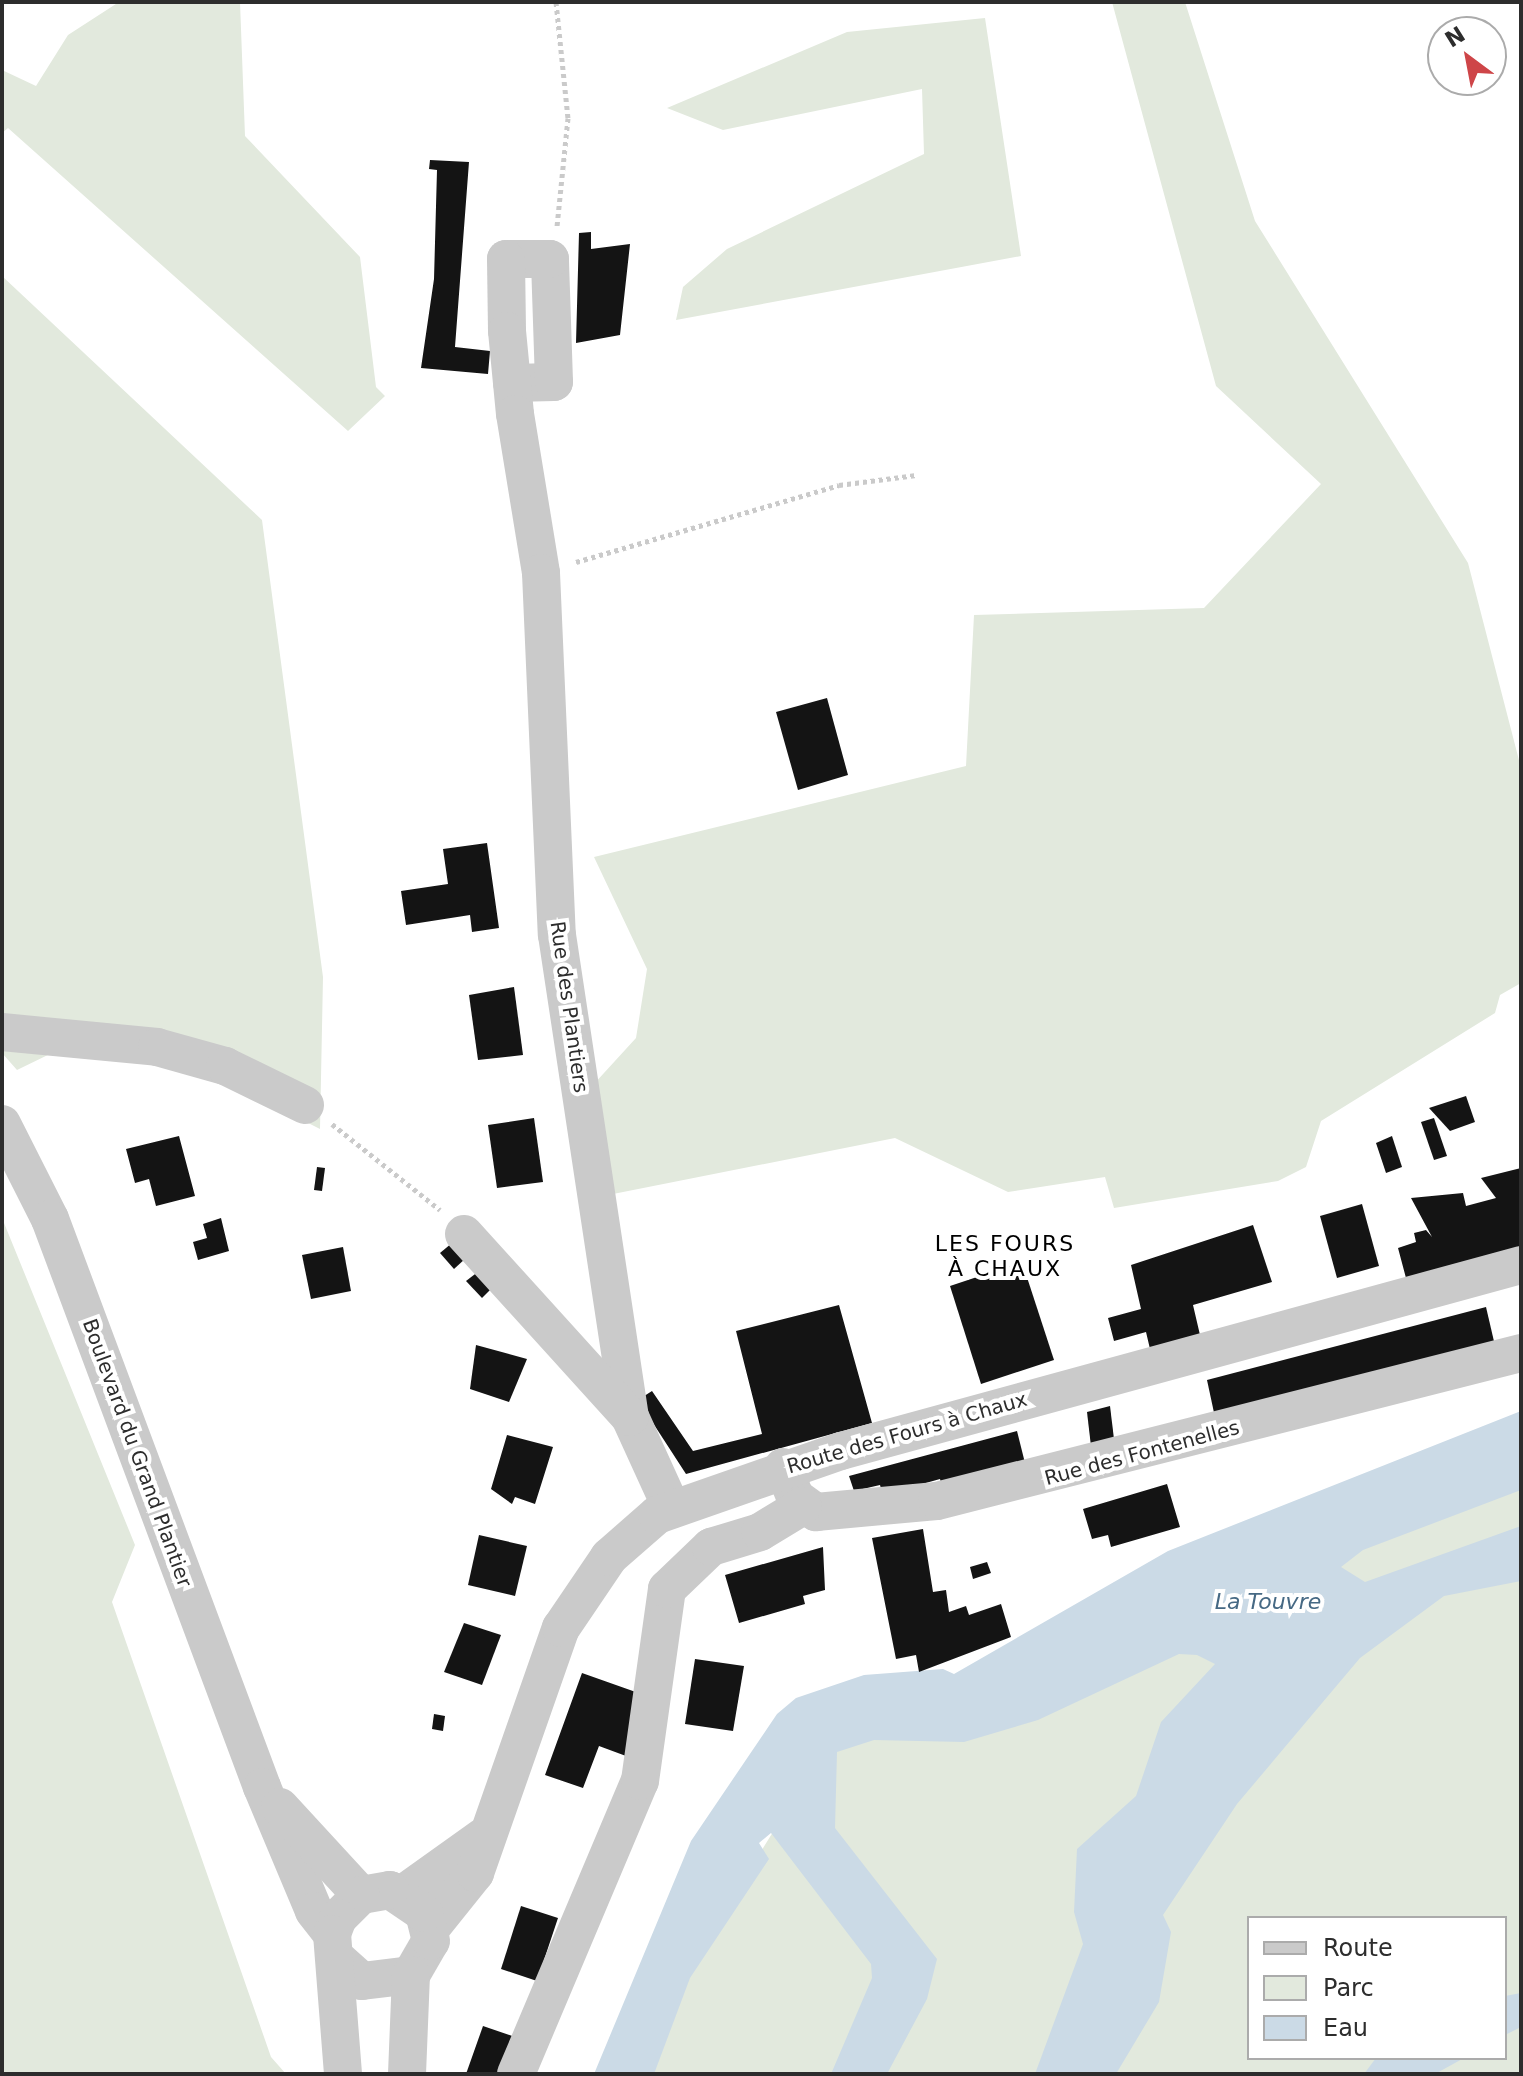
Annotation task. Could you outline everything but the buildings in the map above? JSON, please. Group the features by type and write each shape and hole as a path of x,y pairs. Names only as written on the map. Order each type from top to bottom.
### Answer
{"street":[{"name":"Rue des Plantiers","path":"550,259 506,259 512,383 533,494 541,573 557,935 630,1417 671,1507"},
{"path":"2,1032 157,1047 225,1066 305,1105"},
{"name":"Boulevard du Grand Plantier","path":"2,1124 50,1219 262,1787 314,1911 334,1946"},
{"path":"464,1234 630,1417"},
{"name":"Route des Fours à Chaux","path":"407,2074 411,1975 429,1952 430,1929 475,1873 483,1837 547,1655 574,1604 609,1557 671,1507 783,1467 1521,1265"},
{"name":"Rue des Fontenelles","path":"803,1506 847,1514 996,1490 1521,1353"},
{"path":"516,2074 640,1781 667,1589 711,1547 760,1532 803,1506 783,1467"},
{"name":"Boulevard du Grand Plantier","path":"262,1787 361,1895"},
{"path":"343,2074 334,1946 361,1895 403,1894 483,1837"},
{"path":"403,1894 430,1929"},
{"path":"334,1946 362,1981 411,1975"}],"path":[{"path":"550,259 562,208 568,118 556,2"},
{"path":"541,573 839,485 916,475"},
{"path":"305,1105 408,1179 464,1234"}],"green space":[{"path":"119,2 240,2 245,136 360,257 376,387 385,396 348,431 8,128 2,133 2,70 36,86 68,35"},
{"path":"1112,2 1185,2 1255,221 1468,563 1521,768 1521,983 1500,995 1495,1013 1321,1121 1306,1167 1278,1181 1114,1208 1105,1177 1008,1192 895,1138 608,1195 593,1085 636,1038 647,969 594,857 966,766 974,615 1204,608 1321,484 1216,386"},
{"path":"985,18 1021,256 676,320 683,287 727,249 924,154 922,89 723,130 667,108 847,32"},
{"path":"2,276 262,520 323,977 320,1129 208,1072 54,1052 17,1070 2,1053"},
{"path":"2,1218 135,1545 112,1602 271,2057 286,2074 2,2074"},
{"path":"1521,1463 1521,2074 639,2074 649,2033 834,1733"}],"water":[{"name":"La Touvre","path":"1521,1411 1521,1490 1363,1550 1341,1567 1365,1582 1521,1526 1521,1581 1444,1596 1360,1658 1237,1804 1163,1915 1171,1932 1159,2002 1116,2074 1035,2074 1083,1944 1074,1912 1077,1849 1136,1796 1161,1722 1215,1664 1197,1655 1179,1654 1038,1720 964,1742 874,1740 837,1752 835,1828 937,1959 927,1999 887,2074 831,2074 872,1978 871,1964 771,1833 759,1843 769,1859 690,1978 654,2074 594,2074 691,1841 777,1714 796,1698 864,1675 943,1669 954,1674 1168,1551"},
{"path":"1521,1993 1521,2027 1507,2034 1507,1996"},
{"path":"1374,2060 1460,2060 1435,2074 1364,2074"}],"district":[{"name":"LES FOURS À CHAUX","path":"1005,1256"}]}
